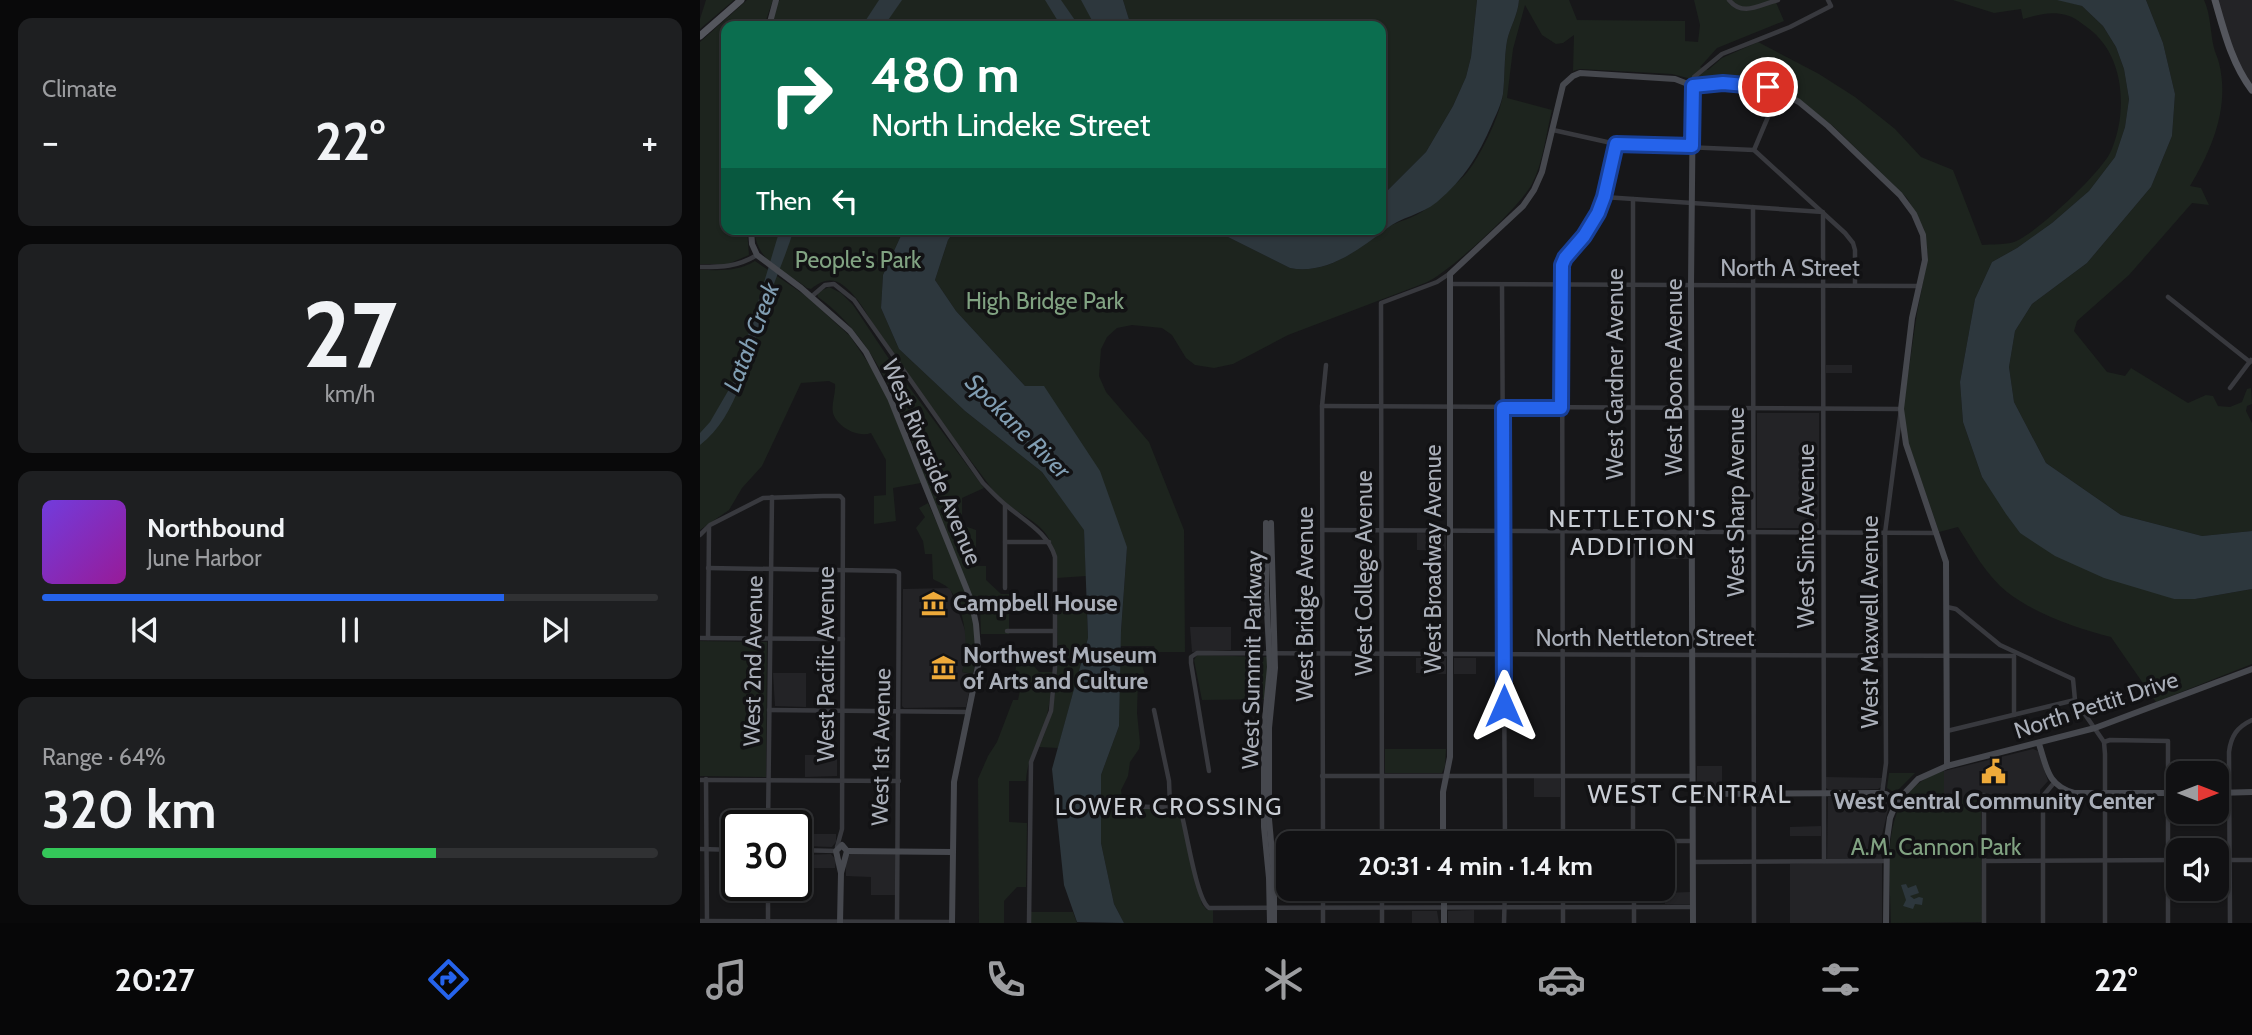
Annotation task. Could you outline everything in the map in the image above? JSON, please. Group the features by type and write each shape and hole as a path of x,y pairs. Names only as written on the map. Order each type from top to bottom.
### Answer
{"main road":[{"path":"700,36 741,0"},
{"path":"2217,2 2232,55 2252,90"}],"street":[{"path":"770,21 776,0"},
{"path":"1729,0 1742,10 1778,0"},
{"path":"1693,86 1694,77 1722,54 1790,27 1831,6 1828,0"},
{"path":"1450,274 1529,198 1540,177 1563,85 1573,76 1589,73 1675,79 1693,86 1754,84 1779,91 1828,126 1908,205 1919,224 1925,260 1912,318 1901,409 1906,444 1946,562 1947,766"},
{"name":"West Boone Avenue","path":"1693,86 1693,923"},
{"path":"1754,150 1779,91"},
{"path":"1552,129 1616,144 1754,150 1853,243 1856,285"},
{"path":"1563,831 1562,285 1565,258 1589,229 1604,197 1616,144"},
{"path":"1604,197 1823,212"},
{"name":"West Gardner Avenue","path":"1633,199 1633,831"},
{"name":"West Sharp Avenue","path":"1753,208 1754,923"},
{"name":"West Sinto Avenue","path":"1823,212 1824,861"},
{"path":"700,267 729,268 757,255 751,235"},
{"name":"West Riverside Avenue","path":"757,255 850,331 880,377 971,600 979,649 954,782 952,922"},
{"name":"West Broadway Avenue","path":"1443,831 1443,792 1450,757 1450,274"},
{"name":"West College Avenue","path":"1382,831 1381,303 1437,282 1450,274"},
{"path":"811,297 825,285 834,284 854,300 983,483 1005,505 1042,533 1055,558 1055,668 1051,711 1031,762 1029,923"},
{"name":"North A Street","path":"1450,284 1921,286"},
{"path":"1502,285 1504,831"},
{"path":"2168,297 2251,361 2230,388"},
{"name":"West Bridge Avenue","path":"1322,831 1322,406 1326,365"},
{"path":"1322,406 1901,409"},
{"name":"West Maxwell Avenue","path":"1882,793 1886,763 1885,533 1901,409"},
{"name":"West Pacific Avenue","path":"772,497 831,496 843,499 842,829 846,851 841,873"},
{"path":"700,535 749,504 772,497"},
{"name":"West 2nd Avenue","path":"768,810 772,497"},
{"path":"1005,505 1005,588"},
{"name":"West Summit Parkway","path":"1268,523 1272,654 1266,748 1266,804 1272,923"},
{"path":"708,638 709,527"},
{"path":"1322,530 1937,533"},
{"path":"1005,542 1049,542"},
{"path":"708,568 844,569"},
{"name":"West 1st Avenue","path":"844,569 895,570 899,573 897,922"},
{"path":"1947,607 1956,609 2014,654 2073,679 2075,699 2104,742 2105,923"},
{"path":"1007,631 1055,631"},
{"path":"700,638 843,639"},
{"path":"2014,654 2014,715"},
{"name":"North Nettleton Street","path":"1209,771 1191,665 1193,655 2014,654"},
{"name":"North Pettit Drive","path":"1897,801 1918,779 1947,766 2095,728 2252,669"},
{"path":"1947,731 2075,699"},
{"path":"769,710 968,712"},
{"path":"1154,710 1169,780 1170,806"},
{"path":"2229,761 2234,733 2252,720"},
{"path":"2104,742 2168,741 2168,761"},
{"path":"2039,744 2053,784 2061,789 2074,793 2166,793"},
{"path":"1322,776 1693,776"},
{"path":"899,781 703,779 705,921 952,922"},
{"path":"2043,923 2043,796 2053,784"},
{"path":"2230,793 2252,792"},
{"path":"1693,794 1882,793 1897,801 1888,829 1886,923"},
{"path":"1984,795 1984,923"},
{"path":"1125,806 1179,807 1207,908 1693,907"},
{"path":"2230,824 2230,923"},
{"name":"West Pacific Avenue","path":"841,922 841,873 837,851 842,829"},
{"path":"1675,841 1693,841"},
{"path":"703,849 721,850"},
{"path":"812,850 837,851 841,856 846,851 952,852"},
{"path":"1983,861 2166,860"},
{"path":"2230,860 2252,860"},
{"path":"1693,862 1886,861"},
{"path":"768,901 768,922"},
{"path":"1322,901 1322,923"},
{"path":"1382,901 1382,923"},
{"path":"1444,901 1444,923"},
{"path":"1504,901 1504,923"},
{"path":"1563,901 1563,923"},
{"path":"1634,901 1634,923"},
{"path":"2168,901 2168,923"}],"shaded area":[{"path":"2215,0 2252,0 2252,90 2243,78"},
{"path":"1826,365 1852,365 1852,373 1826,373"},
{"path":"1757,413 1819,413 1819,528 1757,528"},
{"path":"1664,511 1689,511 1689,527 1664,528"},
{"path":"1417,533 1446,534 1446,551 1417,550"},
{"path":"1664,534 1688,534 1689,559 1664,559"},
{"path":"950,588 966,633 966,660 962,672 973,674 966,707 904,708 903,589"},
{"path":"1190,627 1231,627 1231,650 1192,652"},
{"path":"1416,658 1446,658 1446,674 1416,673"},
{"path":"1454,658 1476,658 1476,674 1454,674"},
{"path":"773,673 806,673 806,707 775,706"},
{"path":"2033,749 2038,751 2048,781 2040,790 2040,808 1986,808 1986,800 1951,800 1944,797 1944,771"},
{"path":"805,755 837,755 837,776 805,777"},
{"path":"1697,766 1722,766 1722,790 1697,789"},
{"path":"1534,777 1560,778 1560,797 1534,797"},
{"path":"1826,777 1882,778 1881,787 1878,789 1829,790 1826,788"},
{"path":"1876,795 1888,798 1890,802 1882,835 1882,923 1790,923 1790,864 1827,863 1828,797"},
{"path":"1821,826 1821,836 1790,836 1790,827"},
{"path":"812,834 836,834 836,842 832,847 812,846"},
{"path":"851,853 895,854 895,895 871,895 871,877 846,876 846,858"},
{"path":"831,854 836,860 835,868 812,868 812,855"},
{"path":"1690,892 1690,904 1665,904 1665,901 1675,901 1675,893"},
{"path":"1474,910 1474,923 1448,923 1448,911"},
{"path":"1412,911 1437,911 1439,923 1412,923"}],"green space":[{"path":"706,0 734,0 700,29 700,19"},
{"path":"747,0 773,0 766,21 724,21"},
{"path":"780,0 1112,0 1117,21 772,21 775,5"},
{"path":"1123,0 1477,0 1471,57 1466,77 1453,106 1426,152 1386,192 1386,21 1129,21"},
{"name":"High Bridge Park","path":"1519,0 1569,0 1577,20 1685,21 1685,41 1698,42 1700,25 1694,0 1775,0 1784,21 1717,48 1700,67 1708,70 1722,58 1758,42 1819,74 1855,97 1895,129 1921,157 1953,170 1982,245 2010,243 2024,237 2052,215 2095,173 2111,151 2116,136 2120,119 2120,85 2110,53 2100,39 2072,17 2049,13 2023,19 2021,9 1994,13 1953,0 2061,0 2082,6 2103,26 2116,47 2124,69 2129,99 2125,127 2115,157 2089,191 2052,223 1992,262 1975,299 1960,382 1963,422 1982,477 2020,533 2174,599 2195,599 2252,589 2252,664 2156,702 2111,637 2057,620 2019,600 1992,578 1958,527 1939,532 1907,439 1903,409 1928,257 1924,229 1907,198 1833,126 1794,96 1770,84 1726,79 1703,82 1672,74 1580,69 1573,71 1574,35 1563,43 1556,44 1542,35 1525,5 1513,49 1507,98 1552,110 1542,158 1532,184 1514,208 1450,267 1425,283 1288,335 1233,364 1214,368 1195,365 1186,358 1172,335 1162,328 1132,325 1117,328 1107,337 1101,349 1099,376 1106,392 1149,442 1184,530 1185,652 1156,652 1154,646 1120,646 1127,547 1025,386 956,311 935,280 948,240 952,235 1224,235 1290,268 1316,268 1329,264 1377,235 1386,235 1389,227 1426,209 1470,169 1498,114 1504,88 1507,41"},
{"path":"2146,0 2204,0 2206,6 2222,79 2222,96 2212,142 2190,186 2201,188 2209,205 2192,203 2129,275 2077,321 2074,331 2107,372 2125,376 2131,368 2188,403 2206,395 2213,396 2218,406 2230,407 2242,402 2247,389 2251,388 2252,404 2247,406 2246,411 2252,423 2252,531 2202,536 2121,515 2046,463 2014,402 2009,367 2015,331 2032,304 2087,263 2151,187 2172,136 2175,94 2163,43"},
{"path":"721,23 721,235 747,235 749,255 728,264 700,264 700,42"},
{"name":"People's Park","path":"755,235 901,235 883,275 881,308 899,349 965,411 1042,472 1084,529 1086,576 1057,578 1051,542 1043,531 1012,508 989,485 911,382 851,292 840,283 832,281 807,288 766,258"},
{"path":"755,261 806,296 850,336 881,382 921,483 893,488 896,521 874,524 874,496 886,495 886,460 871,433 854,433 843,427 835,418 835,384 829,381 801,383 762,466 742,488 729,510 700,530 700,270 735,269"},
{"path":"829,287 841,293 853,305 895,368 984,488 962,498 962,525 976,530 976,566 986,566 986,580 1001,594 1009,594 1009,634 981,634 980,608 975,603 944,530 894,398 863,343 843,318 818,297 817,293"},
{"path":"928,503 956,564 971,608 976,652 973,674 962,672 966,641 960,609 949,589 933,579 932,554 925,554 923,541 916,528 925,517 919,508"},
{"path":"1086,600 1088,638 1058,748 1039,747 1052,711 1055,693 1057,602"},
{"path":"700,641 767,642 766,777 700,776"},
{"path":"1026,648 1039,672 1053,672 1047,717 1031,758 1026,781 1009,781 1009,822 1027,823 1026,887 1017,887 1004,901 1004,923 979,923 978,779 997,742 1013,700 1018,700 1021,686 1016,685 1015,679 1017,649"},
{"path":"1197,655 1268,657 1266,699 1202,700 1194,660"},
{"path":"1120,658 1140,658 1145,675 1138,678 1139,749 1130,762 1128,776 1121,790 1122,799 1126,809 1178,809 1202,904 1207,910 1213,910 1213,923 1124,923 1114,904 1101,843 1101,775 1119,726"},
{"path":"1385,749 1446,749 1445,766 1442,773 1385,773"},
{"name":"A.M. Cannon Park","path":"1944,771 1944,797 1951,797 1952,800 1981,800 1982,922 1891,923 1890,856 1897,813 1907,795 1922,781"},
{"path":"1889,773 1915,773 1895,793 1887,788"},
{"path":"1031,912 1073,912 1077,923 1030,923"}],"water":[{"path":"879,0 902,0 887,21 865,21"},
{"path":"1045,0 1061,0 1076,21 1058,21"},
{"path":"1081,0 1123,0 1129,21 1092,21"},
{"path":"1477,0 1519,0 1507,41 1501,102 1475,157 1463,176 1437,202 1386,229 1386,192 1426,152 1453,106 1466,77 1471,57"},
{"path":"2057,0 2146,0 2163,43 2175,94 2172,136 2151,187 2087,263 2032,304 2015,331 2009,367 2014,402 2046,463 2121,515 2202,536 2252,531 2252,589 2195,599 2174,599 2104,578 2055,556 2020,533 2006,514 1982,477 1963,422 1960,382 1975,299 1992,262 2052,223 2089,191 2115,157 2125,127 2129,99 2124,69 2116,47 2103,26 2082,6"},
{"name":"Latah Creek","path":"778,235 792,235 742,381 725,417 700,445 700,433 710,422 735,379"},
{"name":"Spokane River","path":"901,235 952,235 935,280 956,311 1025,386 1044,386 1100,471 1127,547 1121,631 1119,726 1101,775 1101,843 1114,904 1124,923 1077,922 1064,885 1052,769 1088,638 1084,530 1042,472 965,411 899,349 881,308 883,275"},
{"path":"1224,235 1378,235 1329,264 1316,268 1290,268"},
{"path":"1906,884 1908,888 1916,885 1919,893 1910,896 1914,899 1923,898 1922,905 1915,904 1913,909 1903,906 1906,900 1901,885"}],"place":[{"name":"Campbell House","path":"933,603"},
{"name":"Northwest Museum of Arts and Culture","path":"943,668"},
{"name":"West Central Community Center","path":"1994,771"}],"district":[{"name":"NETTLETON'S ADDITION","path":"1633,532"},
{"name":"WEST CENTRAL","path":"1690,794"},
{"name":"LOWER CROSSING","path":"1169,806"}],"route":[{"path":"1504,706 1503,408 1561,408 1562,265 1598,213 1616,144 1692,146 1693,86 1723,83 1768,87"}]}
